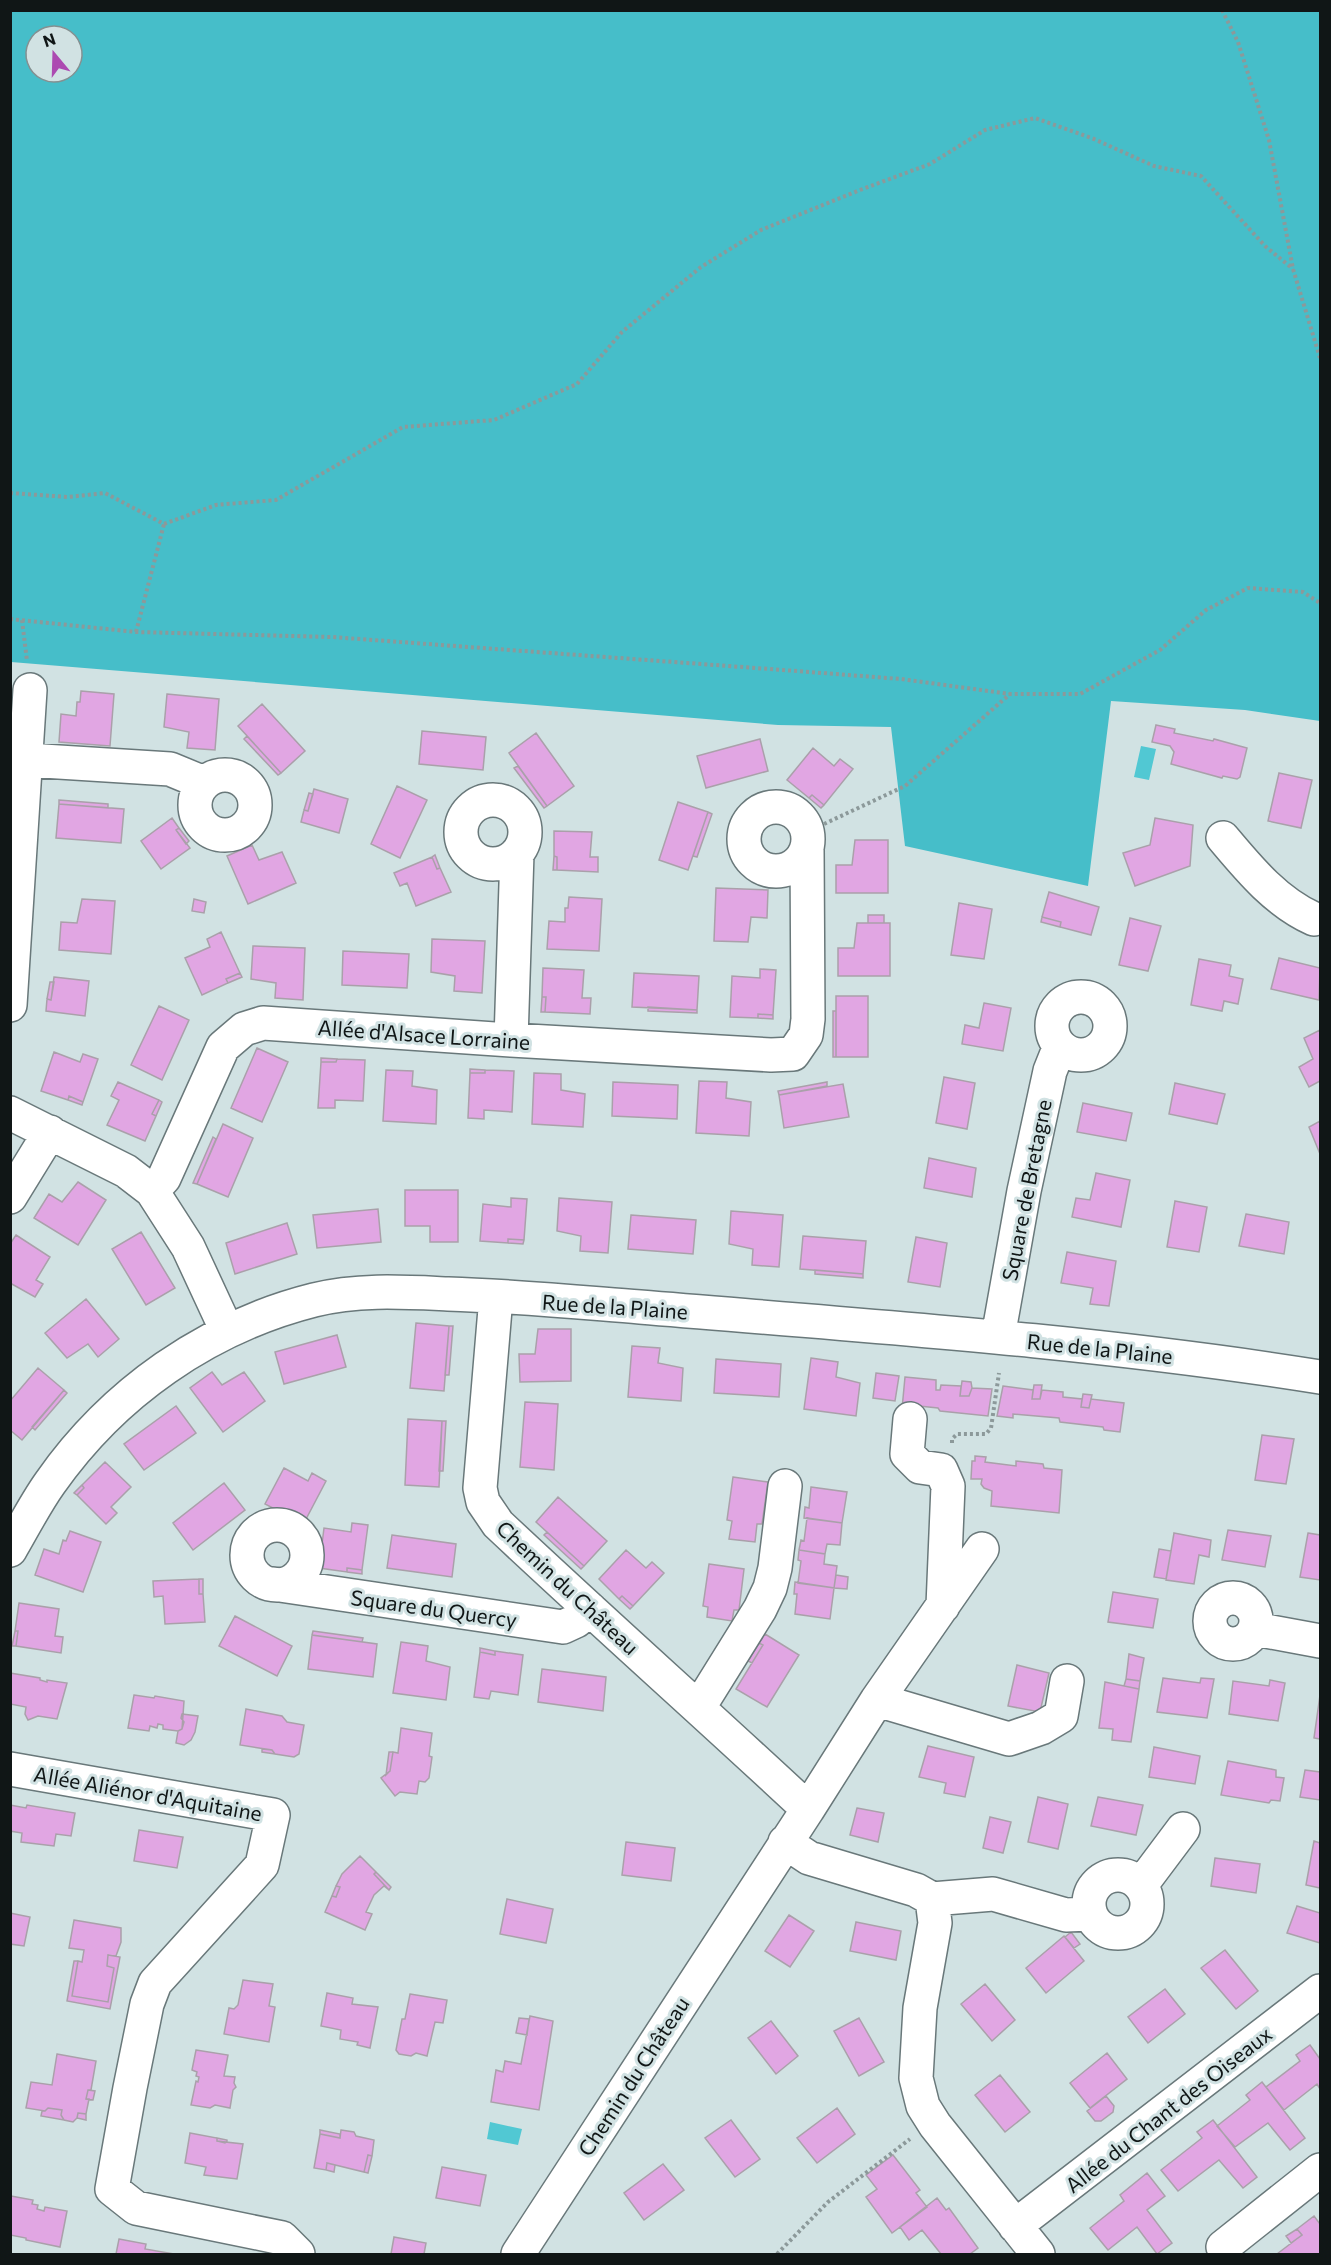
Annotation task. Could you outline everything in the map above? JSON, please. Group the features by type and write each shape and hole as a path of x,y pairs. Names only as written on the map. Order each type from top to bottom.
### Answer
{"street":[{"path":"10,1005 30,690"},
{"path":"27,760 171,769 204,783"},
{"path":"1223,838 1255,876 1318,922"},
{"name":"Allée d'Alsace Lorraine","path":"152,1191 164,1178 223,1047 244,1029 263,1023 511,1040 793,1054 806,1035 808,1019 807,840"},
{"path":"511,1040 517,853"},
{"name":"Square de Bretagne","path":"998,1337 1050,1071 1060,1046"},
{"path":"10,1113 126,1171 152,1191 188,1246 227,1331"},
{"path":"10,1197 50,1132"},
{"name":"Rue de la Plaine","path":"10,1550 51,1482 96,1428 136,1389 199,1345 227,1331 314,1300 353,1293 390,1291 496,1297 998,1337 1216,1361 1320,1377"},
{"name":"Chemin du Château","path":"496,1297 480,1488 483,1502 498,1524 808,1809"},
{"path":"910,1419 907,1454 920,1467 941,1470 948,1486 943,1606"},
{"path":"699,1707 760,1609 770,1588 775,1568 785,1486"},
{"name":"Chemin du Château","path":"518,2254 877,1700 982,1549"},
{"name":"Square du Quercy","path":"273,1584 563,1627 576,1621 590,1610"},
{"path":"1255,1629 1320,1641"},
{"path":"877,1700 1009,1739 1041,1728 1061,1716 1067,1681"},
{"name":"Allée Aliénor d'Aquitaine","path":"10,1769 273,1815 262,1865 155,1983 147,2004 112,2190 136,2208 282,2238 298,2254"},
{"path":"1141,1885 1183,1829"},
{"path":"785,1842 808,1858 916,1890 932,1899 993,1894 1066,1916 1090,1914"},
{"path":"1126,1875 1141,1885 1148,1904 1141,1923 1123,1933 1103,1929 1096,1923 1090,1914 1089,1904 1094,1887 1108,1876 1126,1875"},
{"path":"932,1899 935,1923 920,2008 916,2078 918,2093 935,2125 1038,2254"},
{"name":"Allée du Chant des Oiseaux","path":"1015,2226 1317,2000"},
{"path":"1224,2247 1320,2170"}],"path":[{"path":"1222,10 1238,42 1269,140 1293,269 1320,358"},
{"path":"10,493 68,497 105,493 164,524 216,505 276,500 403,427 494,420 577,384 622,332 701,267 761,230 930,164 985,130 1035,118 1094,139 1154,166 1201,176 1265,246 1293,269"},
{"path":"136,632 164,524"},
{"path":"10,619 136,632 332,637 901,680 1010,694 1080,694 1160,650 1206,609 1248,588 1303,592 1320,603"},
{"path":"22,620 30,690"},
{"path":"807,840 905,786 1010,694"},
{"path":"941,1470 951,1459 952,1439 957,1434 986,1434 991,1428 999,1373"},
{"path":"777,2254 828,2202 915,2135"}],"shaded area":[{"path":"11,10 1320,11 1320,721 1245,710 1111,701 1088,886 905,846 891,727 778,725 11,662"},
{"path":"1141,746 1156,749 1149,780 1134,777"},
{"path":"490,2122 522,2129 518,2145 487,2139"}],"building":[{"path":"81,691 114,694 110,746 59,742 61,714 76,716"},
{"path":"167,694 219,699 215,750 187,748 189,732 164,727"},
{"path":"262,704 305,751 281,773 238,726"},
{"path":"1156,725 1175,729 1174,733 1213,741 1214,739 1247,748 1240,777 1237,779 1223,776 1222,778 1171,764 1174,752 1170,746 1152,742"},
{"path":"422,731 486,737 483,770 419,764"},
{"path":"536,733 574,786 547,806 509,753"},
{"path":"247,736 281,773 278,775 244,739"},
{"path":"760,739 768,771 706,788 697,756"},
{"path":"813,748 834,766 840,759 853,769 824,805 812,795 809,798 787,780"},
{"path":"518,766 547,806 544,808 514,768"},
{"path":"1279,773 1312,780 1301,828 1268,821"},
{"path":"397,786 427,800 400,858 371,844"},
{"path":"314,789 348,799 339,833 301,822 304,810 308,811"},
{"path":"309,793 313,794 308,811 304,810"},
{"path":"812,795 824,805 821,808 809,798"},
{"path":"59,800 108,804 108,808 59,804"},
{"path":"678,802 708,812 688,870 659,860"},
{"path":"59,804 124,809 121,843 56,838"},
{"path":"708,812 712,814 697,857 693,856"},
{"path":"172,818 179,828 176,830 190,848 161,869 141,841"},
{"path":"1155,818 1193,825 1190,866 1135,886 1123,853 1150,845"},
{"path":"179,828 189,841 186,844 176,830"},
{"path":"554,831 592,832 590,857 598,857 598,872 557,870 557,857 554,856"},
{"path":"855,840 888,840 888,893 836,893 836,865 852,865"},
{"path":"252,845 259,860 282,852 296,883 248,904 227,856"},
{"path":"435,855 440,868 437,869 432,857"},
{"path":"554,856 557,857 557,870 553,870"},
{"path":"432,857 451,892 416,906 407,883 400,886 394,873"},
{"path":"716,888 768,890 767,918 751,917 748,942 714,941"},
{"path":"1049,892 1099,907 1091,935 1060,927 1061,922 1042,917"},
{"path":"569,897 602,899 599,951 547,949 549,921 565,922 565,908 568,908"},
{"path":"82,899 115,901 111,954 59,950 61,922 77,923"},
{"path":"194,899 206,902 204,913 192,911"},
{"path":"959,903 992,909 984,959 951,955"},
{"path":"868,915 884,915 884,923 868,923"},
{"path":"1042,917 1061,922 1060,927 1041,922"},
{"path":"1130,918 1161,926 1148,971 1119,965"},
{"path":"857,923 890,923 890,976 838,976 838,948 854,948"},
{"path":"221,932 240,973 226,979 228,983 202,995 185,958 210,947 207,939"},
{"path":"432,939 485,941 482,993 454,991 455,976 431,972"},
{"path":"253,946 305,948 303,1000 275,998 276,983 251,979"},
{"path":"343,951 409,954 407,988 342,985"},
{"path":"1279,958 1320,968 1319,1000 1271,989"},
{"path":"1199,959 1231,965 1229,976 1243,979 1238,1004 1224,1001 1222,1011 1191,1005"},
{"path":"543,968 584,970 582,998 591,998 590,1014 545,1012 546,997 542,997"},
{"path":"760,969 776,970 773,1015 758,1014 758,1018 730,1017 732,976 760,978"},
{"path":"240,973 242,977 228,983 226,979"},
{"path":"634,973 699,976 697,1010 632,1007"},
{"path":"54,977 89,981 85,1016 46,1011 47,999 51,1000"},
{"path":"50,982 54,982 51,1000 47,999"},
{"path":"836,996 868,996 868,1057 836,1057"},
{"path":"542,997 546,997 545,1012 541,1012"},
{"path":"984,1003 1011,1008 1003,1051 962,1044 965,1025 979,1028"},
{"path":"159,1006 189,1020 162,1080 131,1065"},
{"path":"648,1007 697,1010 697,1013 648,1011"},
{"path":"833,1011 836,1011 836,1057 833,1057"},
{"path":"758,1014 773,1015 773,1019 758,1018"},
{"path":"1320,1030 1320,1081 1309,1087 1299,1067 1313,1059 1304,1038"},
{"path":"257,1048 288,1062 262,1122 231,1108"},
{"path":"54,1052 80,1062 83,1054 98,1059 83,1102 69,1096 68,1100 41,1091"},
{"path":"321,1058 337,1059 336,1062 321,1062"},
{"path":"337,1059 365,1060 363,1101 335,1100 335,1108 318,1108 321,1062 336,1062"},
{"path":"470,1069 485,1070 485,1073 470,1073"},
{"path":"386,1070 413,1071 412,1086 437,1090 436,1124 383,1121"},
{"path":"485,1070 514,1071 512,1112 484,1110 484,1119 468,1118 470,1073 485,1073"},
{"path":"534,1073 561,1074 561,1090 585,1094 583,1127 532,1124"},
{"path":"944,1077 975,1083 967,1129 936,1123"},
{"path":"699,1081 727,1082 726,1098 751,1102 749,1136 696,1133"},
{"path":"118,1082 159,1100 152,1114 156,1116 145,1141 107,1125 119,1100 111,1096"},
{"path":"613,1082 678,1085 677,1119 612,1116"},
{"path":"827,1082 827,1086 779,1095 778,1091"},
{"path":"1175,1083 1225,1094 1217,1124 1169,1114"},
{"path":"843,1084 849,1117 784,1128 779,1095"},
{"path":"69,1096 83,1102 82,1105 68,1100"},
{"path":"159,1100 162,1102 156,1116 152,1114"},
{"path":"1083,1103 1132,1113 1126,1141 1077,1132"},
{"path":"1320,1121 1320,1154 1309,1127"},
{"path":"223,1124 253,1138 228,1197 197,1184"},
{"path":"213,1137 216,1139 197,1184 193,1183"},
{"path":"929,1158 976,1168 972,1197 924,1188"},
{"path":"1096,1173 1130,1180 1121,1227 1072,1217 1076,1198 1090,1200"},
{"path":"78,1182 106,1200 78,1245 34,1218 49,1194 62,1202"},
{"path":"405,1190 458,1190 458,1242 430,1242 430,1226 405,1226"},
{"path":"511,1198 527,1199 524,1240 508,1239 508,1243 480,1241 483,1204 511,1207"},
{"path":"559,1198 612,1202 608,1253 580,1251 581,1236 557,1231"},
{"path":"1175,1201 1207,1207 1199,1252 1167,1247"},
{"path":"378,1209 381,1242 317,1248 313,1215"},
{"path":"731,1211 783,1215 779,1267 752,1265 753,1249 729,1244"},
{"path":"1246,1214 1289,1222 1284,1254 1239,1246"},
{"path":"631,1215 696,1220 693,1254 628,1249"},
{"path":"287,1223 297,1254 235,1274 226,1243"},
{"path":"141,1232 175,1288 146,1305 112,1249"},
{"path":"16,1235 50,1257 36,1280 43,1284 35,1297 10,1283 10,1244"},
{"path":"803,1236 866,1241 863,1274 800,1269"},
{"path":"916,1237 947,1243 940,1287 908,1282"},
{"path":"508,1239 524,1240 523,1244 508,1243"},
{"path":"1067,1252 1116,1261 1109,1306 1090,1304 1093,1288 1061,1283"},
{"path":"815,1270 863,1274 863,1278 815,1274"},
{"path":"86,1299 119,1339 98,1357 88,1344 67,1358 45,1333"},
{"path":"416,1323 449,1326 444,1391 410,1388"},
{"path":"449,1326 453,1326 449,1375 445,1375"},
{"path":"538,1329 571,1329 571,1381 520,1382 519,1354 535,1354"},
{"path":"337,1335 346,1367 284,1384 275,1352"},
{"path":"632,1346 660,1348 658,1363 683,1368 681,1401 628,1397"},
{"path":"811,1358 838,1362 836,1377 860,1383 856,1416 804,1409"},
{"path":"716,1359 781,1364 779,1397 714,1393"},
{"path":"38,1368 64,1390 22,1440 10,1430 10,1401"},
{"path":"212,1372 222,1385 244,1372 265,1401 223,1432 190,1388"},
{"path":"876,1373 899,1376 895,1401 873,1398"},
{"path":"905,1377 936,1380 936,1390 940,1390 941,1385 961,1386 960,1396 969,1396 972,1388 992,1389 988,1416 940,1411 938,1408 919,1406 902,1409"},
{"path":"962,1381 971,1382 972,1388 969,1396 960,1396"},
{"path":"1034,1385 1042,1385 1040,1399 1032,1399"},
{"path":"1003,1386 1033,1390 1032,1399 1040,1399 1042,1390 1063,1392 1063,1397 1082,1399 1081,1407 1089,1408 1091,1399 1124,1403 1120,1432 1104,1430 1103,1427 1060,1422 1059,1418 1013,1414 1013,1418 997,1416"},
{"path":"64,1390 67,1393 35,1430 32,1427"},
{"path":"1083,1394 1092,1395 1089,1408 1081,1407"},
{"path":"525,1402 558,1404 554,1470 520,1467"},
{"path":"176,1406 196,1433 144,1470 124,1444"},
{"path":"408,1419 442,1421 439,1487 405,1485"},
{"path":"442,1421 446,1421 443,1471 439,1471"},
{"path":"1262,1435 1294,1439 1286,1484 1255,1480"},
{"path":"975,1456 986,1457 985,1462 1016,1466 1016,1461 1043,1464 1044,1468 1062,1470 1059,1513 991,1506 992,1491 984,1488 981,1484 982,1479 971,1479 972,1461 975,1461"},
{"path":"105,1462 131,1487 111,1507 117,1513 106,1524 77,1495 84,1488 82,1485"},
{"path":"284,1468 308,1481 312,1473 326,1481 305,1521 292,1514 290,1517 265,1504"},
{"path":"733,1477 768,1482 762,1524 757,1524 755,1542 729,1539 732,1521 727,1520"},
{"path":"224,1483 245,1510 193,1550 173,1523"},
{"path":"82,1485 84,1488 77,1495 74,1493"},
{"path":"811,1487 847,1492 842,1523 804,1518 805,1507 809,1508"},
{"path":"558,1497 607,1541 584,1566 536,1522"},
{"path":"292,1514 305,1521 303,1524 290,1517"},
{"path":"807,1518 842,1523 840,1545 827,1544 825,1554 799,1550 801,1540 804,1541"},
{"path":"352,1523 368,1525 362,1570 347,1568 347,1572 319,1568 324,1528 351,1532"},
{"path":"1228,1530 1271,1536 1265,1567 1222,1560"},
{"path":"70,1531 101,1542 83,1592 35,1575 44,1549 59,1554 63,1540 66,1541"},
{"path":"547,1532 584,1566 581,1569 544,1535"},
{"path":"1174,1533 1211,1540 1209,1557 1199,1555 1194,1584 1166,1580"},
{"path":"1308,1533 1320,1535 1320,1580 1300,1577"},
{"path":"392,1535 456,1544 452,1577 387,1568"},
{"path":"1159,1549 1171,1551 1166,1579 1154,1577"},
{"path":"626,1550 646,1568 652,1562 664,1573 633,1606 622,1596 619,1599 599,1579"},
{"path":"799,1550 825,1554 824,1564 837,1566 834,1588 798,1583 801,1561 798,1560"},
{"path":"709,1564 744,1569 739,1610 734,1610 732,1621 707,1617 708,1607 703,1606"},
{"path":"347,1568 362,1570 362,1574 347,1572"},
{"path":"836,1575 848,1577 847,1589 834,1588"},
{"path":"199,1579 203,1579 203,1594 199,1594"},
{"path":"199,1579 199,1594 203,1594 205,1622 165,1624 163,1596 154,1597 153,1581"},
{"path":"795,1582 834,1588 830,1619 795,1614 797,1594 794,1594"},
{"path":"1113,1592 1158,1599 1153,1628 1108,1622"},
{"path":"622,1596 633,1606 630,1609 619,1599"},
{"path":"19,1603 59,1609 55,1636 63,1637 61,1653 16,1646 18,1631 15,1631"},
{"path":"235,1616 292,1646 277,1676 219,1646"},
{"path":"15,1631 18,1631 16,1646 12,1646"},
{"path":"313,1631 363,1638 362,1642 312,1635"},
{"path":"765,1634 799,1655 767,1707 736,1689 763,1645 759,1643"},
{"path":"312,1635 377,1644 373,1677 308,1669"},
{"path":"401,1642 428,1646 426,1661 450,1667 446,1700 393,1693"},
{"path":"759,1643 763,1645 752,1663 748,1661"},
{"path":"480,1648 495,1651 495,1655 480,1652"},
{"path":"495,1651 523,1655 518,1695 491,1691 489,1699 474,1697 480,1652 495,1655"},
{"path":"1129,1654 1144,1658 1140,1681 1126,1679"},
{"path":"1017,1665 1049,1673 1040,1712 1008,1706"},
{"path":"542,1669 606,1677 603,1711 538,1702"},
{"path":"10,1673 40,1678 47,1682 47,1680 67,1683 57,1719 38,1716 28,1720 25,1714 26,1707 10,1704"},
{"path":"1163,1678 1200,1683 1201,1678 1214,1679 1207,1718 1157,1712"},
{"path":"1126,1679 1140,1681 1139,1689 1124,1686"},
{"path":"1270,1680 1285,1683 1278,1721 1229,1714 1233,1681 1269,1686"},
{"path":"1105,1682 1139,1689 1131,1742 1112,1740 1113,1729 1099,1728"},
{"path":"134,1695 184,1701 182,1729 178,1731 163,1729 163,1725 158,1724 157,1728 150,1726 149,1731 128,1728"},
{"path":"1320,1695 1320,1739 1314,1738"},
{"path":"246,1709 282,1716 287,1722 304,1725 299,1754 294,1757 275,1754 272,1750 240,1745"},
{"path":"182,1714 198,1716 195,1732 191,1740 184,1745 176,1743 178,1731 182,1729 184,1722 181,1718"},
{"path":"401,1728 432,1733 429,1756 432,1757 429,1778 425,1782 419,1781 417,1794 400,1792 395,1796 381,1778 390,1771 393,1752 398,1753"},
{"path":"928,1746 974,1757 965,1797 944,1793 946,1783 919,1777"},
{"path":"1154,1747 1200,1756 1195,1784 1149,1777"},
{"path":"262,1749 272,1750 275,1754 262,1752"},
{"path":"389,1752 393,1752 390,1771 386,1775"},
{"path":"1228,1761 1276,1770 1276,1777 1284,1778 1280,1801 1271,1800 1269,1803 1221,1795"},
{"path":"1305,1770 1320,1772 1320,1800 1300,1797"},
{"path":"1038,1797 1068,1804 1058,1849 1028,1842"},
{"path":"1098,1797 1143,1805 1136,1835 1091,1826"},
{"path":"10,1805 26,1808 27,1805 75,1813 71,1836 56,1834 54,1846 21,1842 22,1833 10,1831"},
{"path":"857,1808 884,1813 878,1842 850,1835"},
{"path":"990,1817 1011,1822 1003,1853 983,1848"},
{"path":"139,1830 183,1837 177,1868 134,1861"},
{"path":"1314,1841 1320,1843 1320,1888 1306,1885"},
{"path":"626,1842 675,1848 671,1881 622,1875"},
{"path":"360,1856 389,1890 384,1886 374,1895 366,1912 372,1914 365,1930 325,1912 332,1896 336,1897 340,1887 336,1886 342,1874"},
{"path":"1215,1858 1260,1864 1256,1893 1211,1886"},
{"path":"376,1872 391,1887 389,1890 374,1874"},
{"path":"336,1886 340,1887 336,1897 332,1896"},
{"path":"507,1899 553,1909 546,1943 500,1934"},
{"path":"1297,1906 1320,1913 1320,1943 1287,1933"},
{"path":"10,1913 30,1917 24,1946 10,1944"},
{"path":"789,1915 814,1931 790,1967 765,1951"},
{"path":"74,1920 121,1928 121,1942 116,1956 108,1955 107,1966 114,1968 108,2002 72,1996 78,1961 82,1962 84,1950 69,1948"},
{"path":"856,1922 901,1931 896,1960 850,1951"},
{"path":"1071,1932 1080,1944 1074,1948 1065,1937"},
{"path":"1064,1936 1084,1961 1046,1993 1026,1968"},
{"path":"1225,1950 1258,1991 1236,2009 1201,1968"},
{"path":"108,1955 120,1957 110,2009 67,2001 74,1961 78,1961 72,1996 108,2002 114,1968 107,1966"},
{"path":"243,1980 273,1984 269,2006 275,2007 269,2042 224,2034 229,2008 234,2009 238,2005"},
{"path":"985,1984 1015,2020 992,2041 961,2004"},
{"path":"1165,1989 1185,2014 1148,2043 1128,2017"},
{"path":"327,1993 353,1998 352,2004 378,2007 370,2048 357,2045 358,2042 340,2039 341,2030 321,2026"},
{"path":"410,1994 447,2000 443,2023 435,2022 427,2056 416,2053 411,2056 399,2054 396,2050"},
{"path":"530,2016 553,2021 539,2110 491,2102 496,2070 503,2072 505,2061 521,2064"},
{"path":"519,2018 529,2019 527,2035 516,2033"},
{"path":"859,2018 884,2062 859,2076 834,2031"},
{"path":"771,2021 798,2056 776,2074 748,2038"},
{"path":"1310,2045 1320,2059 1320,2089 1317,2084 1284,2110 1266,2087 1300,2061 1296,2055"},
{"path":"196,2050 228,2055 224,2076 235,2077 236,2087 233,2090 230,2108 215,2105 210,2108 191,2105 199,2077 196,2076 197,2072 192,2070"},
{"path":"1107,2053 1127,2079 1090,2108 1070,2083"},
{"path":"57,2054 96,2061 91,2090 88,2090 86,2099 89,2099 86,2114 78,2113 73,2122 64,2120 61,2115 62,2110 48,2108 45,2111 26,2108 31,2082 52,2085"},
{"path":"1000,2075 1030,2112 1005,2132 975,2095"},
{"path":"1262,2082 1305,2138 1290,2150 1268,2123 1235,2147 1217,2126 1250,2100 1246,2095"},
{"path":"88,2090 95,2091 93,2100 86,2099"},
{"path":"1106,2096 1114,2106 1113,2112 1101,2121 1095,2121 1087,2111"},
{"path":"48,2108 62,2110 61,2115 64,2120 41,2116 42,2111"},
{"path":"837,2108 855,2134 817,2163 797,2138"},
{"path":"78,2113 86,2114 86,2120 77,2118"},
{"path":"731,2120 760,2159 735,2177 705,2138"},
{"path":"1213,2120 1257,2177 1243,2188 1219,2160 1178,2191 1161,2170 1202,2138 1197,2132"},
{"path":"320,2130 340,2134 340,2138 320,2134"},
{"path":"341,2130 354,2132 356,2136 374,2140 372,2156 368,2155 364,2172 327,2163 326,2170 314,2168 320,2134 340,2138"},
{"path":"190,2133 217,2138 217,2141 243,2144 237,2179 204,2175 206,2167 185,2163"},
{"path":"217,2138 227,2141 225,2143 217,2141"},
{"path":"368,2155 372,2156 368,2173 364,2172"},
{"path":"893,2155 920,2190 916,2193 927,2207 892,2233 866,2197 877,2189 866,2175"},
{"path":"327,2163 335,2165 334,2172 326,2170"},
{"path":"663,2164 684,2190 644,2220 624,2193"},
{"path":"442,2167 486,2175 480,2206 436,2198"},
{"path":"1147,2173 1165,2196 1147,2210 1172,2243 1157,2254 1137,2227 1108,2250 1090,2228 1124,2201 1120,2195"},
{"path":"11,2196 33,2200 32,2204 38,2205 37,2209 44,2211 45,2207 67,2211 60,2247 10,2235"},
{"path":"937,2198 946,2210 949,2208 978,2248 970,2254 941,2254 922,2230 909,2240 900,2227"},
{"path":"1314,2216 1320,2224 1320,2254 1277,2254 1302,2235 1297,2229"},
{"path":"1297,2229 1302,2235 1291,2243 1286,2236"},
{"path":"394,2237 426,2243 424,2254 391,2254"},
{"path":"119,2239 146,2244 145,2249 174,2254 116,2254"}]}
